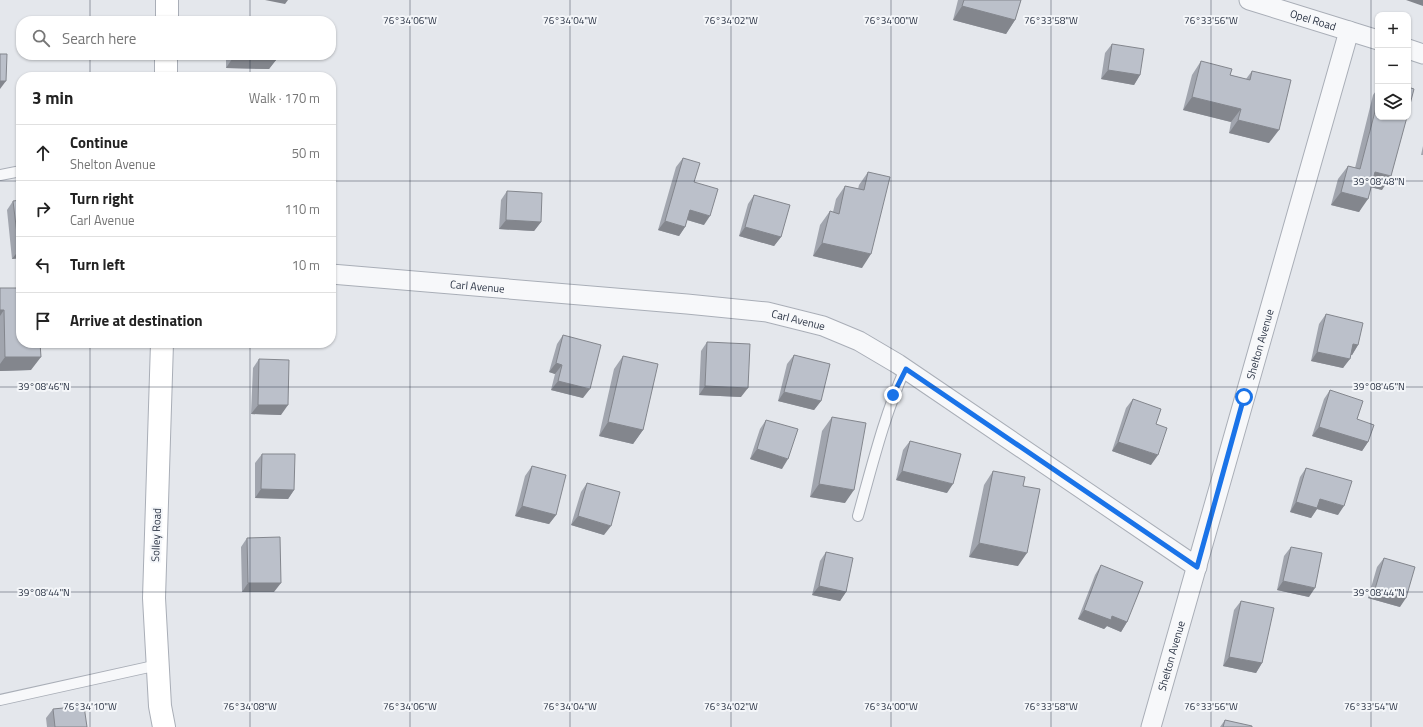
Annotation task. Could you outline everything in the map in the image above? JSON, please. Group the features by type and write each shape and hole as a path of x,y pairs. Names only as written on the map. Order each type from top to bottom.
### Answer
{"main road":[{"path":"167,0 167,16"},
{"path":"166,60 166,72"},
{"name":"Solley Road","path":"162,348 154,598 160,706 164,727"}],"street":[{"path":"173,16 178,0"},
{"name":"Opel Road","path":"1249,0 1375,39"},
{"name":"Shelton Avenue","path":"1150,727 1197,567 1349,31"},
{"path":"1411,50 1423,54"},
{"name":"Carl Avenue","path":"336,274 767,312 823,326 859,341 906,369 1197,567"}],"lane":[{"path":"0,175 16,172"},
{"path":"858,516 893,395 906,369"},
{"path":"0,700 158,665"}],"building":[{"path":"964,0 1021,0 1015,20 962,6"},
{"path":"1112,44 1144,49 1140,75 1108,70"},
{"path":"0,54 7,54 6,81 0,81"},
{"path":"1201,61 1232,69 1230,75 1250,80 1252,71 1291,80 1279,130 1238,120 1241,109 1192,97"},
{"path":"1411,88 1414,89 1411,100"},
{"path":"1375,112 1375,120 1406,120 1391,176 1375,172 1368,199 1341,192 1348,166 1360,169"},
{"path":"683,158 700,163 694,182 718,189 710,216 690,210 685,227 665,221"},
{"path":"868,172 890,177 871,254 822,243 830,211 839,214 845,186 864,190"},
{"path":"507,191 542,193 541,222 506,220"},
{"path":"754,195 790,205 781,237 745,227"},
{"path":"13,201 16,201 16,226"},
{"path":"0,288 16,288 16,348 40,348 41,357 5,357 4,310 0,310"},
{"path":"1326,314 1363,323 1358,345 1353,344 1350,359 1317,352"},
{"path":"563,335 601,345 590,389 558,381 562,365 556,363"},
{"path":"707,342 750,344 748,388 705,386"},
{"path":"794,355 830,364 821,401 784,392"},
{"path":"623,356 658,364 643,430 608,422"},
{"path":"259,359 289,360 288,405 258,405"},
{"path":"1330,390 1363,401 1357,419 1374,425 1368,442 1319,427"},
{"path":"1133,399 1161,409 1156,424 1167,428 1158,455 1118,442"},
{"path":"832,417 866,423 854,490 819,484"},
{"path":"766,420 798,429 788,459 757,449"},
{"path":"910,441 961,454 953,484 902,471"},
{"path":"262,454 295,454 294,490 261,489"},
{"path":"532,466 566,475 556,515 522,506"},
{"path":"1306,468 1352,481 1344,506 1320,499 1317,508 1296,502"},
{"path":"993,471 1025,477 1023,486 1040,489 1027,553 979,543"},
{"path":"587,483 620,492 611,526 578,516"},
{"path":"280,537 281,583 248,583 247,538"},
{"path":"1291,547 1322,553 1315,588 1283,581"},
{"path":"826,552 853,558 846,592 819,586"},
{"path":"1384,558 1415,567 1406,598 1375,589"},
{"path":"1101,565 1143,582 1127,622 1112,616 1111,620 1084,610"},
{"path":"1241,601 1274,608 1262,663 1229,657"},
{"path":"84,706 87,727 55,727 53,709"},
{"path":"1225,720 1252,726 1252,727 1223,727"}],"route":[{"path":"893,395 906,369 1197,567 1244,397"}]}
